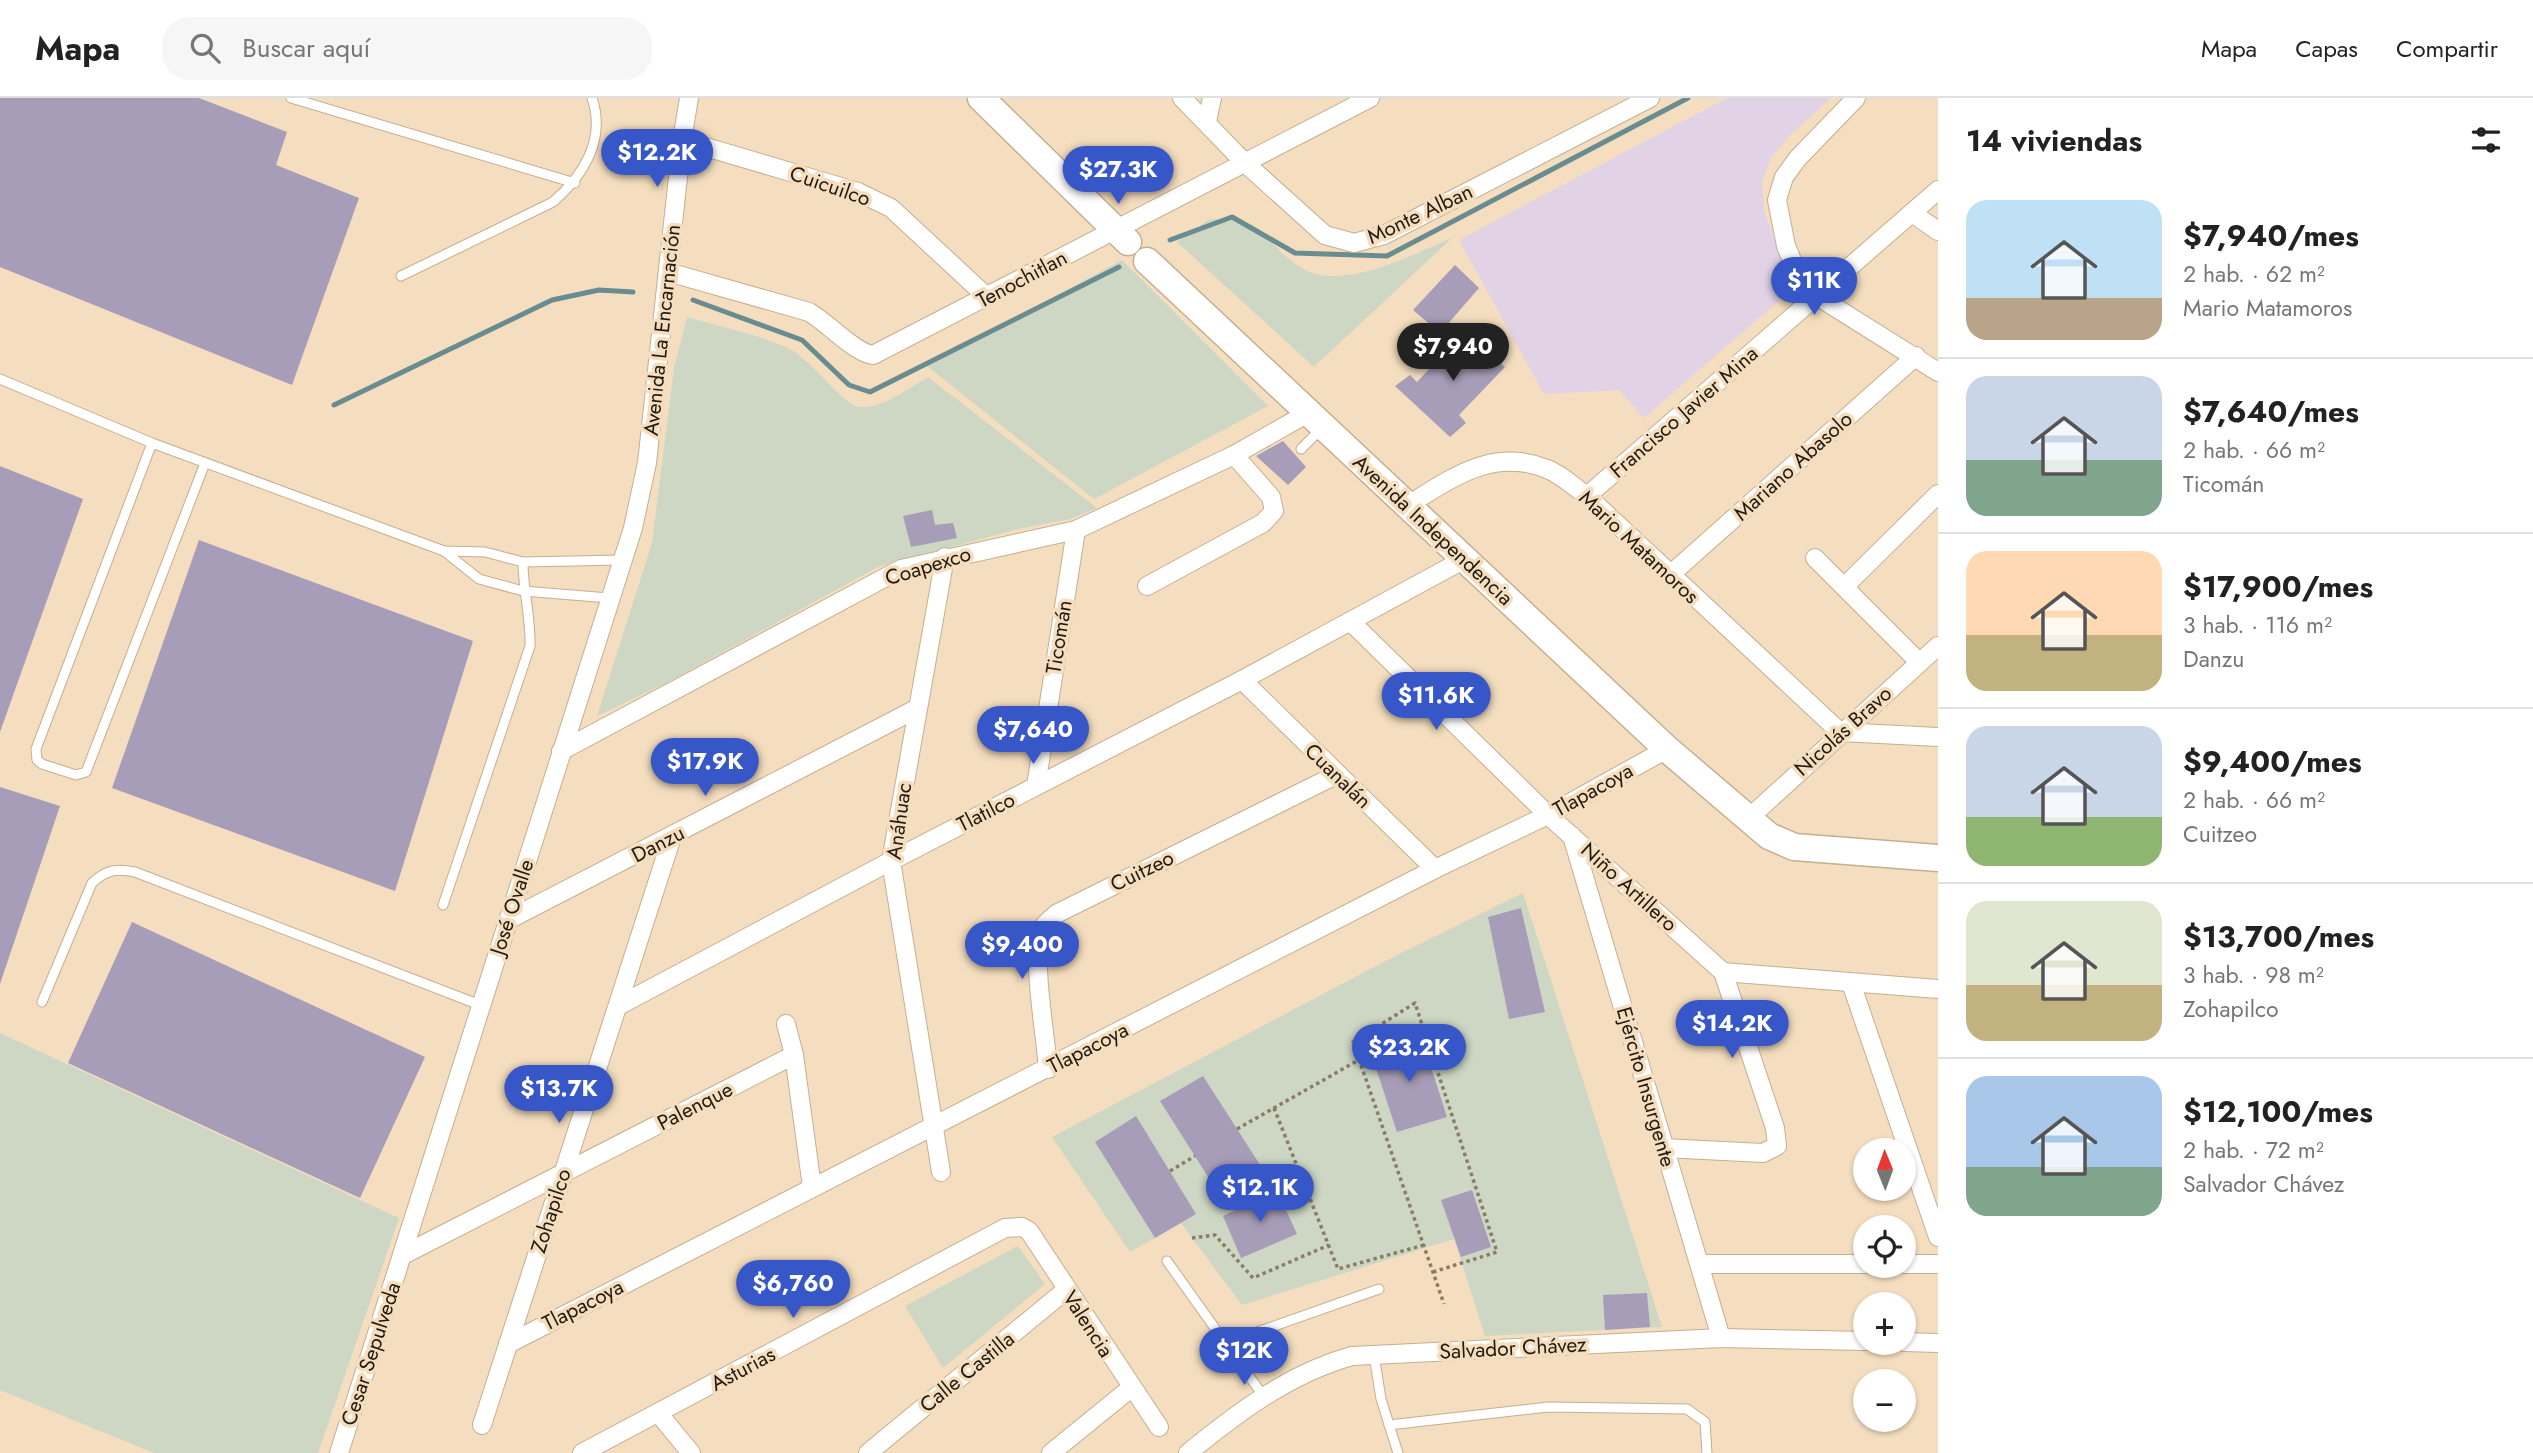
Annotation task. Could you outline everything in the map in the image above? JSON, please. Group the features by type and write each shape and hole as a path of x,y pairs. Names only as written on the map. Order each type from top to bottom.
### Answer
{"street":[{"name":"Avenida La Encarnación","path":"622,560 647,463 666,309 682,140 690,98"},
{"name":"Avenida Independencia","path":"981,98 1147,261 1408,505 1463,560 1667,749 1779,842 1794,847 1938,858"},
{"name":"Monte Alban","path":"1182,98 1245,163 1325,235 1342,242 1368,241 1650,98"},
{"path":"1207,122 1212,98"},
{"name":"Tenochitlan","path":"668,278 809,312 827,323 864,354 885,351 987,297 1121,236 1341,106 1370,98"},
{"path":"1856,98 1798,158 1784,177 1777,200 1786,246 1797,272 1817,296 1938,372"},
{"name":"Cuicuilco","path":"682,140 858,192 891,208 987,297"},
{"name":"Francisco Javier Mina","path":"1587,496 1938,190"},
{"path":"1912,213 1938,232"},
{"name":"Mariano Abasolo","path":"1670,575 1916,356"},
{"name":"Coapexco","path":"561,751 901,569 945,557 1076,530 1234,455 1316,420"},
{"path":"1147,586 1270,517 1274,512 1271,497 1234,455"},
{"name":"Mario Matamoros","path":"1408,505 1471,468 1492,461 1521,461 1549,469 1587,496 1840,732"},
{"path":"1845,586 1938,494"},
{"name":"Ticomán","path":"1036,786 1076,530"},
{"name":"Anáhuac","path":"941,1172 891,861 945,557"},
{"path":"1815,558 1919,662"},
{"name":"José Ovalle","path":"403,1255 622,560"},
{"name":"Tlatilco","path":"620,1005 891,861 1242,680 1463,560"},
{"name":"Niño Artillero","path":"1351,622 1548,814 1723,972"},
{"name":"Nicolás Bravo","path":"1749,818 1840,732 1938,646"},
{"name":"Cuanalán","path":"1242,680 1336,775 1435,869"},
{"name":"Danzu","path":"508,919 672,837 918,708"},
{"path":"1840,732 1938,737"},
{"name":"Tlapacoya","path":"508,1344 1435,869 1548,814 1667,749"},
{"name":"Cuitzeo","path":"1048,1069 1039,961 1039,934 1043,926 1056,914 1336,775"},
{"name":"Ejército Insurgente","path":"1572,836 1721,1338"},
{"name":"Zohapilco","path":"482,1424 620,1005 672,837"},
{"path":"1663,1148 1763,1153 1777,1146 1775,1129 1723,972 1938,989"},
{"path":"1851,983 1938,1237"},
{"path":"786,1024 794,1055 812,1187"},
{"name":"Palenque","path":"403,1255 794,1055"},
{"name":"Valencia","path":"1015,1226 1029,1231 1159,1427"},
{"name":"Asturias","path":"582,1453 1005,1228 1015,1226"},
{"name":"Cesar Sepulveda","path":"339,1453 403,1255"},
{"path":"1700,1264 1853,1264"},
{"path":"1916,1264 1938,1264"},
{"name":"Calle Castilla","path":"867,1453 1066,1290"},
{"name":"Salvador Chávez","path":"1188,1453 1236,1414 1328,1363 1352,1356 1721,1338 1853,1341"},
{"path":"1916,1342 1938,1343"},
{"path":"1051,1453 1131,1388"},
{"path":"659,1414 691,1453"}],"lane":[{"path":"291,98 575,183"},
{"path":"401,276 554,202 575,183 589,163 598,115 592,98"},
{"path":"0,379 152,443 444,551 479,579 523,592 609,598"},
{"path":"1301,449 1316,420"},
{"path":"152,443 36,749 37,761 42,764 76,775 86,772 205,463"},
{"path":"444,551 485,552 523,562 622,560"},
{"path":"443,905 530,646 531,628 523,592 523,562"},
{"path":"41,1002 92,884 103,872 120,869 135,872 480,1005"},
{"path":"1167,1261 1265,1397"},
{"path":"1226,1343 1378,1289"},
{"path":"1374,1355 1381,1399 1398,1453"},
{"path":"1390,1425 1548,1407 1687,1409 1705,1423 1707,1453"}],"path":[{"path":"1433,1272 1497,1252 1415,1003 1353,1042 1444,1304"},
{"path":"1237,1129 1371,1053"},
{"path":"1274,1108 1338,1269 1424,1245"},
{"path":"1170,1171 1195,1156"},
{"path":"1192,1238 1215,1235 1253,1279 1329,1245"}],"shaded area":[{"path":"1727,98 1831,98 1789,136 1771,158 1762,182 1764,211 1792,289 1644,418 1619,390 1544,394 1459,240"}],"green space":[{"path":"1210,219 1245,222 1255,226 1300,267 1316,274 1335,276 1376,269 1452,238 1314,367 1177,242"},
{"path":"1122,260 1268,406 1094,499 927,366"},
{"path":"687,317 790,349 844,398 859,407 877,405 928,377 1097,508 1070,519 1014,530 878,567 666,683 597,716 652,543 674,368"},
{"path":"1523,893 1662,1327 1485,1336 1454,1239 1242,1305 1181,1223 1130,1252 1052,1137 1395,956"},
{"path":"0,1033 399,1218 318,1453 154,1453 0,1390"},
{"path":"1018,1246 1045,1284 943,1368 905,1306"}],"building":[{"path":"0,98 199,98 287,132 276,165 359,198 292,385 0,267"},
{"path":"1455,265 1479,288 1440,333 1413,310"},
{"path":"1465,331 1505,367 1459,415 1466,423 1450,437 1395,386 1410,375 1417,382"},
{"path":"1283,441 1306,467 1288,485 1256,456"},
{"path":"0,466 83,499 0,732"},
{"path":"932,510 935,525 953,523 957,538 911,547 903,516"},
{"path":"199,540 473,641 395,891 112,788"},
{"path":"0,787 60,806 0,984"},
{"path":"1521,908 1545,1012 1509,1019 1488,917"},
{"path":"132,922 425,1057 360,1198 68,1063"},
{"path":"1421,1036 1447,1117 1397,1132 1371,1053"},
{"path":"1203,1076 1262,1168 1219,1194 1160,1101"},
{"path":"1136,1116 1196,1214 1155,1238 1095,1142"},
{"path":"1277,1190 1297,1234 1241,1258 1223,1216"},
{"path":"1472,1190 1491,1247 1461,1257 1441,1200"},
{"path":"1647,1293 1650,1327 1605,1330 1603,1295"}],"waterway":[{"path":"1170,240 1232,217 1295,253 1387,256 1688,98"},
{"path":"693,300 802,340 849,385 870,392 1119,267"},
{"path":"334,405 552,300 599,290 633,292"}]}
